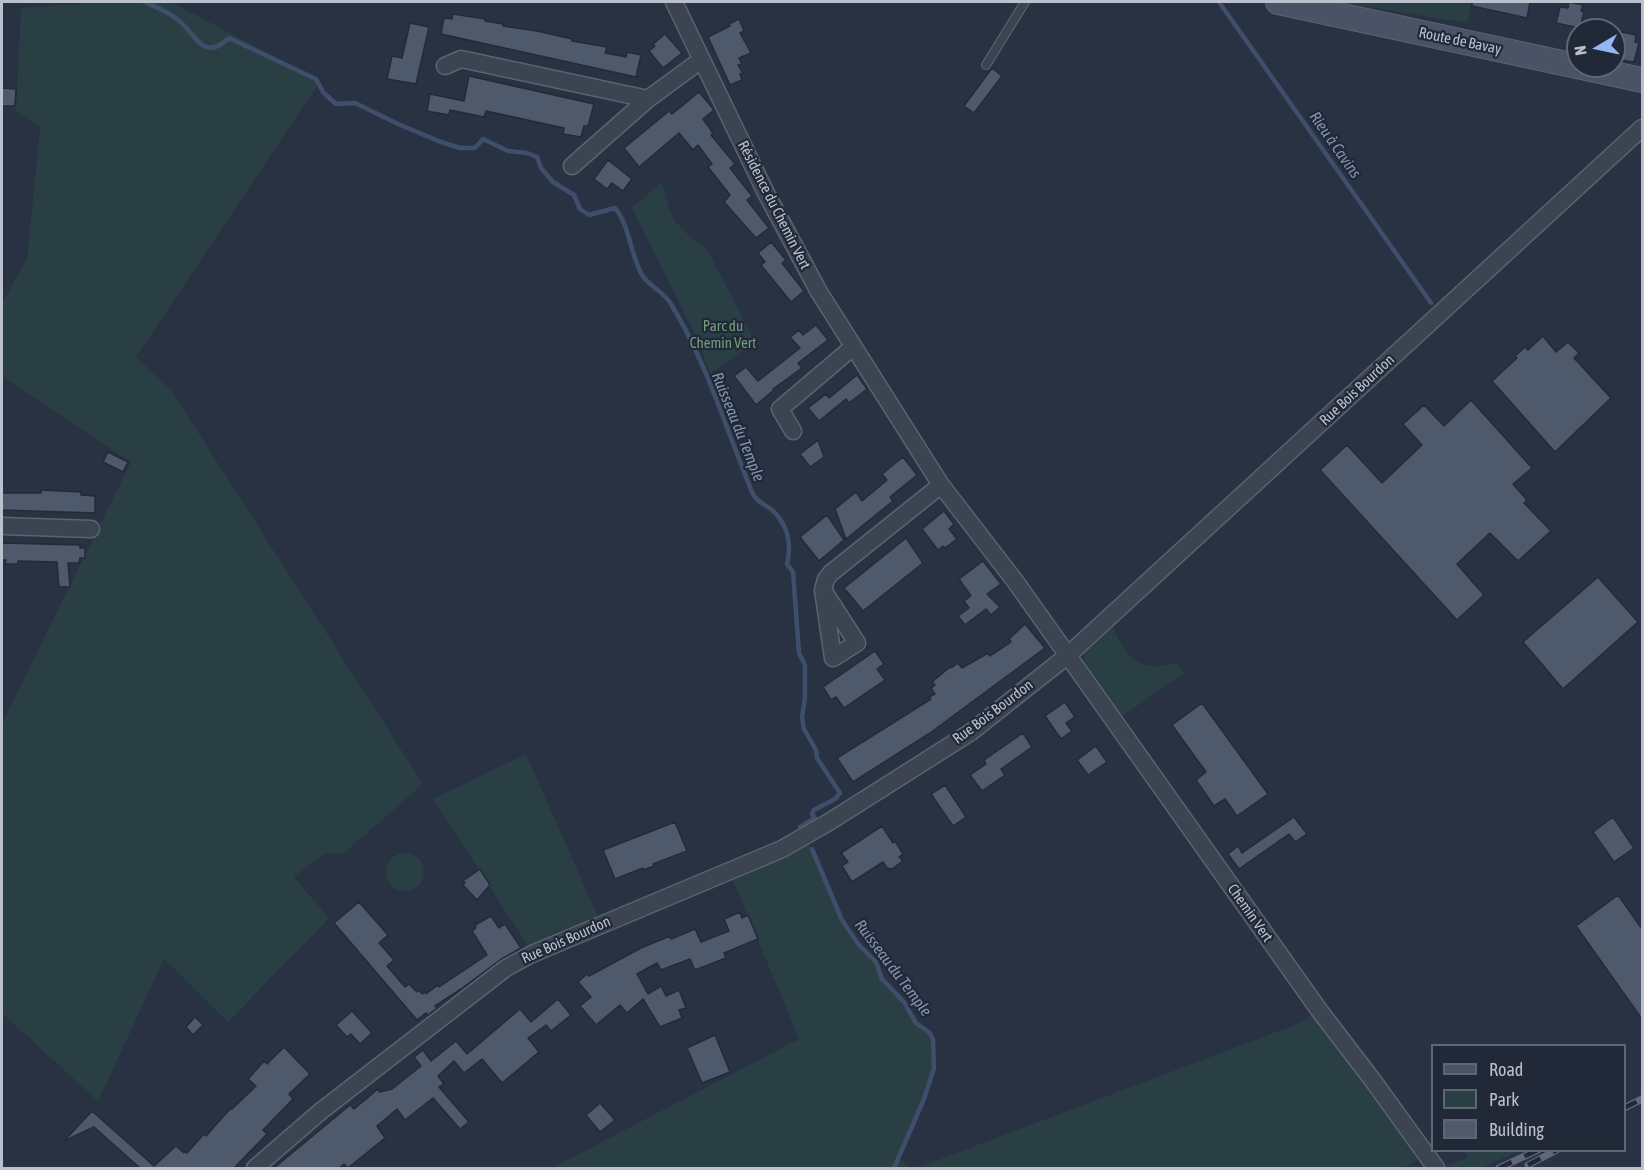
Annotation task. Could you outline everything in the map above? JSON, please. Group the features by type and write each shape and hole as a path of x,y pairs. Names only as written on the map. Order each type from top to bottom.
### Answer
{"main road":[{"name":"Route de Bavay","path":"1278,2 1642,80"}],"street":[{"name":"Résidence du Chemin Vert","path":"674,2 766,193 819,292 941,485 1015,581 1067,656"},
{"path":"445,66 461,58 648,99"},
{"path":"572,166 648,99 701,60"},
{"name":"Rue Bois Bourdon","path":"255,1168 321,1111 506,968 532,954 782,849 971,732 1067,656 1642,128"},
{"path":"793,431 780,409 853,347"},
{"path":"823,590 826,579 831,573 941,485"},
{"path":"2,526 91,529"},
{"name":"Chemin Vert","path":"1067,656 1319,1010 1436,1168"}],"lane":[{"path":"986,64 1025,2"}],"green space":[{"path":"107,2 171,2 320,81 136,357 171,390 423,784 343,854 325,853 294,877 329,918 228,1022 164,959 98,1101 2,1013 2,723 131,462 2,376 2,303 27,259 40,128 16,110 21,8"},
{"path":"1337,2 1471,2 1467,23"},
{"name":"Parc du Chemin Vert","path":"662,182 669,209 675,221 690,237 707,249 755,342 710,374 699,342 632,208"},
{"path":"1112,625 1122,645 1137,662 1154,666 1176,663 1184,673 1121,717 1084,663 1084,652"},
{"path":"526,754 598,917 528,946 433,799"},
{"path":"805,836 820,865 842,920 859,945 876,962 882,979 904,1002 916,1023 930,1033 933,1040 934,1068 924,1099 899,1157 909,1168 552,1168 799,1039 729,871"},
{"path":"405,853 418,859 424,872 418,885 405,891 392,885 386,872 392,859"},
{"path":"1319,1010 1426,1154 1404,1168 917,1168 1300,1023"},
{"path":"1465,1152 1517,1152 1481,1168 1448,1168 1446,1165 1468,1158"}],"building":[{"path":"1472,2 1530,2 1527,18 1472,6"},
{"path":"1569,2 1583,5 1582,18 1566,18 1566,25 1556,23 1560,7 1568,8"},
{"path":"453,14 485,19 485,21 503,24 503,26 537,31 572,39 572,41 607,47 605,53 626,57 627,52 641,55 636,77 441,34 444,18 452,19"},
{"path":"739,19 744,31 740,33 751,53 739,58 742,64 738,65 743,73 740,74 742,80 730,85 708,37"},
{"path":"410,23 429,27 416,84 387,79 392,56 402,58"},
{"path":"1626,33 1636,35 1635,42 1639,43 1634,62 1626,61"},
{"path":"665,34 682,53 663,68 649,51 655,46 653,44"},
{"path":"992,68 1002,76 974,113 964,106"},
{"path":"469,76 594,104 588,126 584,126 581,137 563,134 564,128 486,111 484,117 450,110 449,115 427,111 430,94 464,101"},
{"path":"2,88 16,89 15,106 2,106"},
{"path":"699,92 714,110 703,119 713,133 711,135 735,164 730,168 752,196 747,200 769,228 756,238 724,202 730,195 708,167 712,164 698,145 693,150 679,133 639,167 624,148 669,111 672,114"},
{"path":"608,160 632,179 623,191 612,183 607,189 594,179"},
{"path":"771,242 786,260 782,263 804,291 791,302 761,265 765,262 758,253"},
{"path":"816,325 828,340 798,363 802,368 773,389 756,405 734,376 746,367 758,381 800,348 790,337 799,330 803,335"},
{"path":"1543,336 1556,352 1568,342 1579,353 1574,358 1611,398 1555,452 1492,381 1517,358 1515,356 1525,347 1528,350"},
{"path":"857,375 867,389 849,403 846,399 819,421 808,408 826,394 829,398"},
{"path":"1471,400 1532,468 1513,484 1527,500 1524,503 1551,531 1518,561 1490,533 1457,564 1484,595 1457,620 1320,470 1347,445 1382,483 1422,445 1403,424 1424,405 1444,426"},
{"path":"818,440 824,457 810,467 800,454"},
{"path":"108,452 128,462 123,472 103,462"},
{"path":"903,457 917,475 890,497 893,501 846,539 835,509 856,492 862,501 887,480 882,474"},
{"path":"41,490 81,492 81,495 95,496 95,513 2,510 2,493 41,493"},
{"path":"944,511 954,524 949,529 957,539 938,550 922,529"},
{"path":"827,515 844,540 819,561 800,537"},
{"path":"906,538 923,563 863,611 844,588"},
{"path":"2,543 80,545 80,548 85,548 85,558 80,558 79,563 68,563 70,587 59,587 57,562 18,561 18,564 5,564 6,560 2,560"},
{"path":"983,561 1001,584 987,594 1000,607 991,615 986,609 965,625 958,616 969,608 964,601 971,596 959,579"},
{"path":"1598,577 1638,622 1563,689 1523,642"},
{"path":"1025,624 1045,648 930,733 853,782 837,758 931,699 929,697 935,694 931,688 935,685 932,682 950,667 958,663 962,668 988,653 990,656 1011,642 1009,639"},
{"path":"875,651 884,664 877,669 885,680 844,708 836,697 831,700 823,687"},
{"path":"1065,702 1075,717 1066,723 1072,731 1061,739 1045,716"},
{"path":"1202,703 1268,794 1237,816 1225,799 1214,806 1196,780 1206,772 1172,725"},
{"path":"1023,733 1032,747 1001,769 1005,775 982,791 970,775 986,764 984,760"},
{"path":"1096,746 1107,762 1088,775 1077,760"},
{"path":"945,785 966,817 953,826 931,794"},
{"path":"1294,817 1307,834 1295,842 1289,834 1239,869 1228,854 1238,846 1242,853"},
{"path":"1613,817 1634,848 1614,862 1593,832"},
{"path":"675,822 687,851 653,864 654,866 615,879 603,850"},
{"path":"882,826 903,854 899,857 903,861 892,869 887,868 883,862 852,882 842,866 848,862 841,853"},
{"path":"480,869 490,885 477,900 463,885 465,883 463,881"},
{"path":"1618,895 1642,929 1642,1019 1576,926"},
{"path":"359,902 388,935 379,943 394,960 387,966 405,987 409,984 422,994 425,992 426,994 438,985 439,987 487,955 472,931 476,928 475,925 491,916 499,928 505,924 521,948 435,1006 437,1008 428,1015 426,1013 417,1020 334,923"},
{"path":"740,912 742,918 748,915 758,939 724,953 726,958 695,970 690,959 661,970 657,963 637,974 648,994 661,986 666,996 679,990 686,1008 679,1010 682,1018 660,1027 643,999 627,1013 620,1005 596,1025 580,1006 591,997 578,982 587,974 589,976 641,948 670,936 671,939 695,929 701,942 729,931 724,919"},
{"path":"558,999 571,1015 551,1031 546,1025 528,1038 539,1052 502,1083 482,1059 464,1073 454,1061 438,1076 444,1084 439,1087 469,1122 460,1129 433,1098 405,1120 397,1109 377,1126 385,1138 348,1168 344,1164 339,1168 274,1168 350,1105 354,1109 378,1089 380,1092 392,1089 421,1066 414,1057 423,1050 431,1061 456,1041 467,1054 520,1009 531,1022"},
{"path":"352,1011 372,1033 360,1044 351,1034 347,1037 336,1025"},
{"path":"195,1017 203,1025 193,1035 186,1027"},
{"path":"715,1035 730,1072 702,1083 687,1048"},
{"path":"284,1047 310,1074 289,1094 293,1099 263,1130 267,1134 234,1168 140,1168 94,1127 64,1141 92,1111 154,1166 176,1146 187,1153 256,1086 248,1079 264,1061 267,1064"},
{"path":"600,1103 615,1120 600,1132 586,1115"}],"waterway":[{"name":"Ruisseau du Temple","path":"145,2 174,17 200,44 206,47 212,48 220,45 229,38 316,79 323,92 336,104 355,103 398,124 460,148 475,148 483,139 508,151 527,153 537,157 541,168 553,182 574,195 580,209 589,215 615,208 624,223 642,275 668,300 684,326 715,396 753,495 772,510 785,528 789,542 787,564 793,572 799,653 805,665 805,698 802,717 804,729 816,750 817,758 840,793 835,799 814,810 812,814 815,818 800,827"},
{"name":"Rieu à Cavins","path":"1219,2 1431,303"},
{"name":"Ruisseau du Temple","path":"812,849 842,920 859,945 876,962 882,979 904,1002 916,1023 930,1033 933,1040 934,1068 924,1099 894,1168"}],"railway":[{"path":"1626,1107 1642,1099"},
{"path":"1499,1168 1534,1152"},
{"path":"1528,1165 1553,1152"}]}
